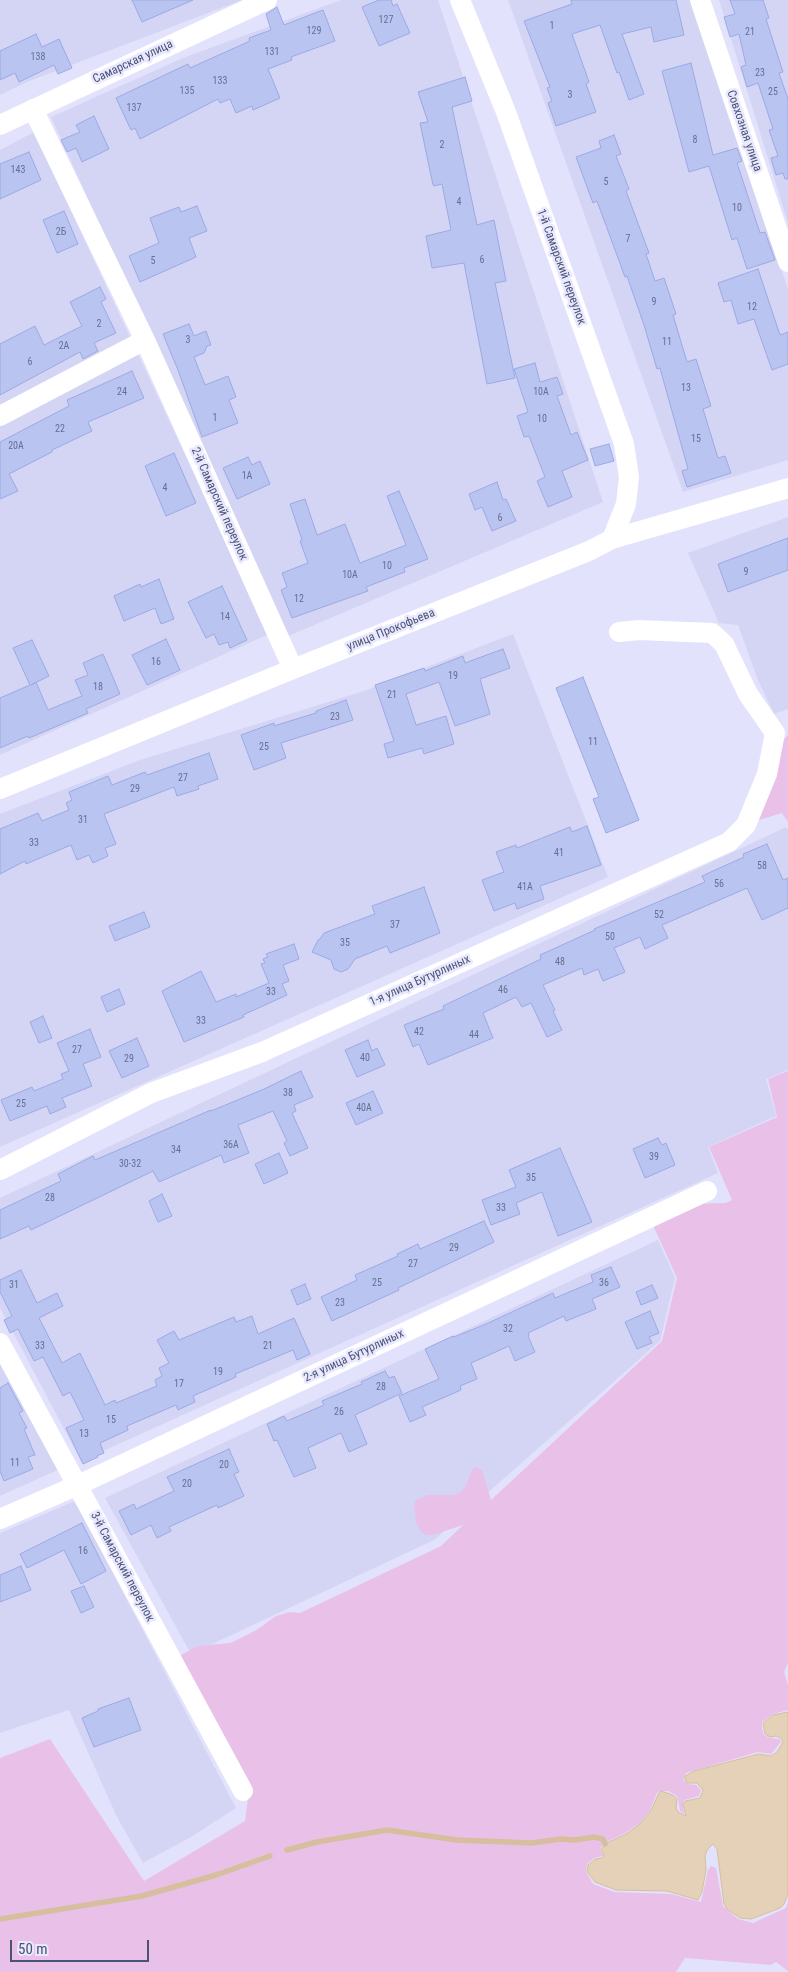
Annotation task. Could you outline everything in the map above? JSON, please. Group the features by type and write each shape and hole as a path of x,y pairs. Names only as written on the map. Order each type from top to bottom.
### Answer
{"street":[{"name":"Самарская улица","path":"0,125 267,0"},
{"name":"1-й Самарский переулок","path":"460,0 506,112 624,444 629,477 626,504 612,539"},
{"name":"Совхозная улица","path":"700,0 788,262"},
{"name":"2-й Самарский переулок","path":"33,109 145,340 293,669"},
{"path":"0,416 145,340"},
{"name":"улица Прокофьева","path":"0,789 588,551 612,539 788,488"},
{"name":"1-я улица Бутурлиных","path":"0,1170 151,1093 262,1052 729,842 746,825 767,774 775,733 748,694 724,644 712,633 639,630 619,632"},
{"name":"2-я улица Бутурлиных","path":"0,1519 78,1485 707,1191"},
{"name":"3-й Самарский переулок","path":"0,1343 243,1791"}],"shaded area":[{"path":"0,0 242,0 27,82 0,95"},
{"path":"341,0 438,0 603,502 286,637 51,117 183,58"},
{"path":"508,0 692,0 788,289 788,460 683,492"},
{"path":"719,0 788,0 788,223"},
{"path":"34,132 269,634 0,755 0,150"},
{"path":"788,517 788,709 774,714 758,680 738,625 719,623 688,553"},
{"path":"513,634 608,877 0,1147 0,814 140,760 364,691"},
{"path":"788,735 788,822 782,813 756,821 781,743"},
{"path":"786,827 788,830 788,1070 766,1079 776,1116 708,1147 718,1173 81,1461 0,1308 0,1198"},
{"path":"788,1071 788,1663 784,1672 788,1685 788,1710 773,1714 762,1722 764,1735 780,1739 781,1742 771,1754 758,1752 686,1773 683,1780 688,1784 696,1785 701,1790 699,1796 684,1800 684,1814 680,1811 678,1798 674,1794 668,1791 660,1791 657,1793 649,1812 640,1823 603,1844 600,1849 603,1856 594,1858 587,1864 586,1872 593,1884 614,1892 671,1894 701,1902 708,1870 711,1866 716,1868 723,1906 738,1919 753,1923 786,1908 788,1902 788,1971 776,1962 771,1965 685,1958 676,1972 0,1972 0,1758 50,1739 144,1881 245,1821 249,1790 179,1659 181,1655 198,1646 230,1643 258,1629 276,1616 290,1612 300,1613 441,1546 463,1525 433,1535 426,1535 421,1532 416,1522 414,1505 416,1500 427,1495 453,1495 461,1492 475,1467 482,1470 491,1500 662,1341 677,1278 652,1223 690,1204 726,1203 732,1200 709,1147 777,1117 768,1079"},
{"path":"658,1240 675,1278 660,1341 434,1540 191,1654 105,1498"},
{"path":"0,1361 58,1470 0,1496"},
{"path":"75,1501 236,1808 191,1837 143,1863 117,1817 69,1710 0,1733 0,1533"},
{"path":"788,1712 788,1894 780,1908 751,1919 740,1918 727,1909 724,1904 717,1849 713,1844 707,1850 705,1856 706,1870 702,1892 698,1900 667,1891 616,1890 595,1882 587,1872 588,1865 595,1859 604,1856 601,1849 605,1844 628,1833 641,1823 650,1812 661,1791 673,1795 677,1799 676,1808 678,1812 686,1816 683,1804 685,1801 700,1798 703,1790 697,1783 687,1783 685,1776 694,1771 759,1754 771,1756 777,1752 783,1742 781,1738 776,1736 770,1737 765,1734 763,1723 773,1715"}],"building":[{"path":"132,0 193,0 142,22"},
{"path":"379,0 391,0 393,6 397,4 410,33 379,46 362,7"},
{"path":"571,0 676,0 684,35 654,42 651,27 622,34 644,94 629,100 600,25 572,34 589,82 586,84 596,112 556,126 548,103 552,101 547,88 550,87 524,21 572,4"},
{"path":"730,0 763,0 769,18 766,19 783,72 779,73 788,99 788,179 785,179 783,173 776,175 771,158 778,156 769,130 773,129 758,83 747,87 741,67 746,65 739,34 730,37 724,17 735,14"},
{"path":"277,7 284,25 323,10 335,41 291,57 292,60 268,69 280,98 253,110 252,106 236,113 230,99 220,103 218,99 140,139 135,128 131,130 116,98 188,64 190,68 250,41 249,38 271,30 266,14"},
{"path":"36,34 42,47 59,39 72,68 58,74 54,65 19,82 15,73 0,80 0,51"},
{"path":"691,63 713,155 737,148 742,161 737,163 760,233 765,232 775,260 747,269 737,238 732,240 709,166 689,172 662,71"},
{"path":"465,77 472,101 452,107 477,225 494,220 506,281 495,283 515,378 487,384 464,263 432,268 426,236 451,230 442,184 433,185 420,123 428,122 418,92"},
{"path":"94,116 109,149 82,162 76,148 67,152 61,140 80,132 76,125"},
{"path":"614,135 621,154 616,156 629,189 626,191 649,253 646,254 655,281 664,278 676,314 673,315 687,362 696,359 711,406 703,409 718,458 725,456 731,473 687,487 682,471 688,469 660,368 657,369 627,276 625,277 597,201 593,203 576,157 601,148 599,141"},
{"path":"29,152 41,180 0,199 0,164"},
{"path":"197,206 207,231 189,238 196,257 140,282 129,256 159,243 150,218 179,207 181,212"},
{"path":"64,211 78,244 57,253 43,220"},
{"path":"758,269 780,335 788,332 788,364 772,370 754,319 738,324 731,300 724,302 718,283"},
{"path":"100,287 106,299 101,302 116,333 94,343 98,351 83,359 80,352 0,395 0,344 35,326 44,345 82,326 70,302"},
{"path":"189,324 194,336 206,331 211,345 207,346 204,353 194,357 205,385 228,376 236,397 229,400 238,423 202,437 163,334"},
{"path":"535,363 540,382 557,377 563,394 557,396 571,435 577,432 588,460 562,471 572,497 548,507 537,481 545,477 529,436 524,437 517,416 528,412 514,369"},
{"path":"132,371 144,398 88,422 92,431 52,450 52,452 9,474 18,491 0,499 0,442 69,406 67,400"},
{"path":"609,444 614,461 595,466 590,449"},
{"path":"174,453 196,503 166,516 145,466"},
{"path":"248,457 252,465 260,461 270,484 237,499 223,468"},
{"path":"497,482 503,500 506,499 516,521 492,531 482,507 475,510 469,494"},
{"path":"399,491 428,559 404,568 405,572 366,587 368,591 292,618 281,590 287,587 282,573 308,563 290,504 305,499 317,535 345,524 360,563 406,545 387,496"},
{"path":"788,538 788,570 728,592 718,564"},
{"path":"159,579 174,619 161,624 155,608 124,621 114,596 140,584 141,587"},
{"path":"222,586 247,640 230,648 228,642 219,645 214,634 206,638 188,602"},
{"path":"166,639 180,670 147,685 132,655"},
{"path":"32,640 49,676 36,682 48,710 82,696 75,680 88,675 83,663 103,654 120,694 86,709 88,713 0,748 0,698 30,685 13,648"},
{"path":"503,649 510,668 480,679 490,714 455,726 439,682 406,694 416,725 446,716 454,744 424,754 422,748 388,758 384,744 394,741 375,685 424,668 425,671 463,656 465,663"},
{"path":"583,677 639,820 606,833 593,799 599,797 556,688"},
{"path":"346,700 353,720 281,743 286,758 254,770 241,735 274,723 274,726 316,713 316,711"},
{"path":"209,753 218,779 198,786 199,789 177,796 174,787 104,814 116,844 105,848 108,856 93,863 89,855 77,860 71,845 26,864 25,861 0,874 0,829 38,813 42,821 69,810 66,803 72,800 69,792 108,776 112,785 145,772 147,775"},
{"path":"587,826 601,865 540,886 544,899 517,909 515,903 494,911 482,880 504,872 496,852 516,845 517,848 570,827 572,832"},
{"path":"767,844 783,880 788,878 788,908 762,920 747,888 662,925 668,938 645,949 640,937 614,948 625,972 603,981 598,969 584,975 582,968 543,985 562,1030 547,1037 531,1003 522,1007 516,997 483,1013 493,1038 428,1065 419,1044 413,1047 404,1025 444,1009 443,1006 541,959 540,955 594,929 705,882 702,876 744,857 743,854"},
{"path":"424,887 440,933 390,953 387,946 355,959 348,969 341,972 334,969 331,960 312,952 324,933 375,914 372,906"},
{"path":"144,912 150,927 115,941 109,926"},
{"path":"294,944 299,959 283,965 289,981 282,984 287,995 243,1015 244,1017 184,1042 162,991 201,971 216,1002 236,994 236,997 269,983 261,964 265,963 263,959 268,957 266,954"},
{"path":"119,989 125,1004 107,1012 101,997"},
{"path":"43,1016 52,1038 39,1043 30,1022"},
{"path":"90,1029 101,1057 83,1064 92,1086 62,1098 66,1107 50,1114 47,1106 10,1121 1,1100 32,1087 34,1091 63,1079 61,1074 69,1071 57,1043"},
{"path":"137,1038 149,1066 122,1078 109,1051"},
{"path":"368,1040 372,1051 377,1048 385,1065 357,1077 345,1050"},
{"path":"301,1071 313,1097 294,1105 296,1111 292,1113 308,1148 290,1156 284,1143 287,1141 273,1111 238,1125 249,1153 224,1163 221,1155 159,1182 153,1171 31,1230 29,1226 0,1239 0,1210 61,1181 58,1174 93,1156 95,1160 264,1089"},
{"path":"373,1091 383,1113 356,1125 346,1103"},
{"path":"658,1138 662,1145 666,1143 675,1165 645,1178 633,1149"},
{"path":"560,1148 592,1222 558,1236 542,1192 516,1203 520,1214 491,1225 482,1200 516,1187 509,1170"},
{"path":"279,1153 288,1173 264,1184 255,1164"},
{"path":"162,1194 172,1216 158,1222 149,1201"},
{"path":"484,1221 494,1242 398,1288 399,1290 332,1321 321,1297 357,1280 355,1275 398,1256 397,1254 418,1244 420,1249"},
{"path":"611,1267 620,1287 592,1299 596,1309 566,1321 564,1316 528,1333 535,1352 515,1361 509,1346 471,1363 477,1379 460,1386 461,1390 422,1407 426,1415 410,1422 399,1396 439,1379 425,1349 486,1324 553,1293 555,1298 593,1282 591,1275"},
{"path":"21,1270 37,1303 57,1293 63,1306 39,1318 62,1363 80,1353 105,1405 115,1400 116,1403 157,1386 155,1380 162,1376 159,1368 169,1363 157,1340 174,1331 179,1340 234,1317 236,1322 252,1316 258,1334 294,1318 310,1354 297,1360 293,1350 235,1374 236,1377 193,1396 195,1402 178,1410 176,1405 127,1426 128,1430 100,1443 104,1453 83,1464 66,1428 84,1420 70,1392 63,1396 43,1357 34,1361 18,1329 10,1333 4,1320 12,1316 0,1292 0,1280"},
{"path":"305,1284 311,1299 297,1305 291,1290"},
{"path":"652,1285 658,1298 641,1305 636,1292"},
{"path":"650,1311 659,1333 649,1337 652,1343 637,1349 625,1322"},
{"path":"385,1371 389,1378 394,1376 402,1393 355,1415 367,1444 349,1452 341,1433 308,1448 316,1468 294,1477 277,1440 274,1441 267,1424 284,1416 287,1421 324,1405 322,1401 362,1384 361,1382"},
{"path":"8,1383 23,1411 19,1413 27,1428 24,1429 35,1455 28,1457 33,1469 4,1481 0,1471 0,1388"},
{"path":"229,1449 239,1472 234,1474 244,1496 218,1508 217,1505 169,1527 171,1531 157,1538 151,1525 131,1535 119,1511 134,1504 136,1509 174,1491 167,1477"},
{"path":"82,1523 106,1571 81,1584 64,1550 27,1568 20,1554"},
{"path":"21,1566 31,1590 0,1602 0,1575"},
{"path":"84,1586 94,1607 81,1613 71,1591"},
{"path":"129,1698 141,1730 94,1747 82,1718 98,1711 98,1709"}],"waterway":[{"path":"287,1850 317,1842 387,1830 457,1840 531,1843 594,1837 603,1839 605,1844"},
{"path":"0,1919 142,1896 216,1875 270,1856"}]}
